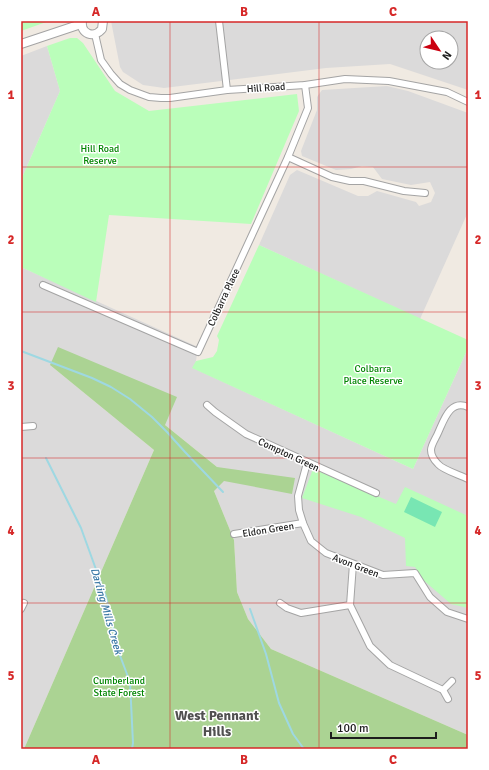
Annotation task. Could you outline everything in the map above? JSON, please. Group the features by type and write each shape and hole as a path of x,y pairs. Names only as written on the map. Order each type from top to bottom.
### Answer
{"street":[{"path":"21,44 81,22 82,28 87,33 95,34 102,29 103,21"},
{"path":"219,21 227,90"},
{"name":"Hill Road","path":"95,34 101,60 111,74 120,84 138,94 161,98 227,90 305,85 345,79 389,81 446,92 468,102"},
{"name":"Colbarra Place","path":"43,285 198,352 288,157 308,108 305,85"},
{"path":"288,157 332,177 350,181 364,181 404,191 425,193"},
{"name":"Compton Green","path":"207,405 246,434 376,494"},
{"path":"468,407 464,405 455,406 450,410 431,449 432,456 439,466 468,479"},
{"path":"21,427 33,426"},
{"name":"Avon Green","path":"307,463 298,496 299,510 311,541 326,553 383,575 415,573 430,597 447,612 468,619"},
{"name":"Eldon Green","path":"234,534 303,523"},
{"path":"353,564 350,605 370,646 390,665 443,690 448,699"},
{"path":"280,603 287,608 301,613 350,605"},
{"path":"443,690 452,681"}],"shaded area":[{"path":"111,21 468,21 468,90 390,64 326,68 164,88 143,85 123,72 120,67"},
{"path":"47,46 60,91 21,180 21,56"},
{"path":"387,86 408,91 468,113 468,212 420,319 259,245 290,175 297,170 358,196 368,196 377,191 416,202 419,206 431,202 435,193 430,182 411,185 382,179 373,167 362,166 351,169 336,170 302,156 301,151 317,110 317,97 322,90"},
{"path":"21,267 198,347 196,361 193,368 413,469 468,348 468,735 271,649 248,619 237,592 234,540 214,491 217,467 165,425 50,365 154,450 24,749 21,749"}],"green space":[{"path":"21,21 49,21 21,31"},
{"name":"Hill Road Reserve","path":"70,38 77,38 83,43 115,91 149,111 297,94 299,111 251,224 109,215 96,302 21,267 21,180 60,91 47,46"},
{"name":"Colbarra Place Reserve","path":"259,245 468,340 468,348 413,469 192,368 196,361 213,357 217,351 219,340 217,336"},
{"name":"Cumberland State Forest","path":"58,347 177,397 165,425 217,467 295,478 292,494 224,481 214,491 234,540 237,592 248,619 271,649 468,735 468,749 24,749 154,450 50,365"},
{"path":"313,469 396,504 405,487 468,516 468,608 451,604 422,579 415,567 406,566 405,538 361,517 302,498"},
{"path":"411,497 442,512 435,527 404,512"}],"waterway":[{"path":"21,351 92,378 111,387 130,399 152,417 223,492"},
{"name":"Darling Mills Creek","path":"46,458 81,528 106,597 119,653 130,682 132,749"},
{"path":"250,609 266,654 279,703 293,734 304,749"}],"district":[{"name":"West Pennant Hills","path":"217,724"}]}
